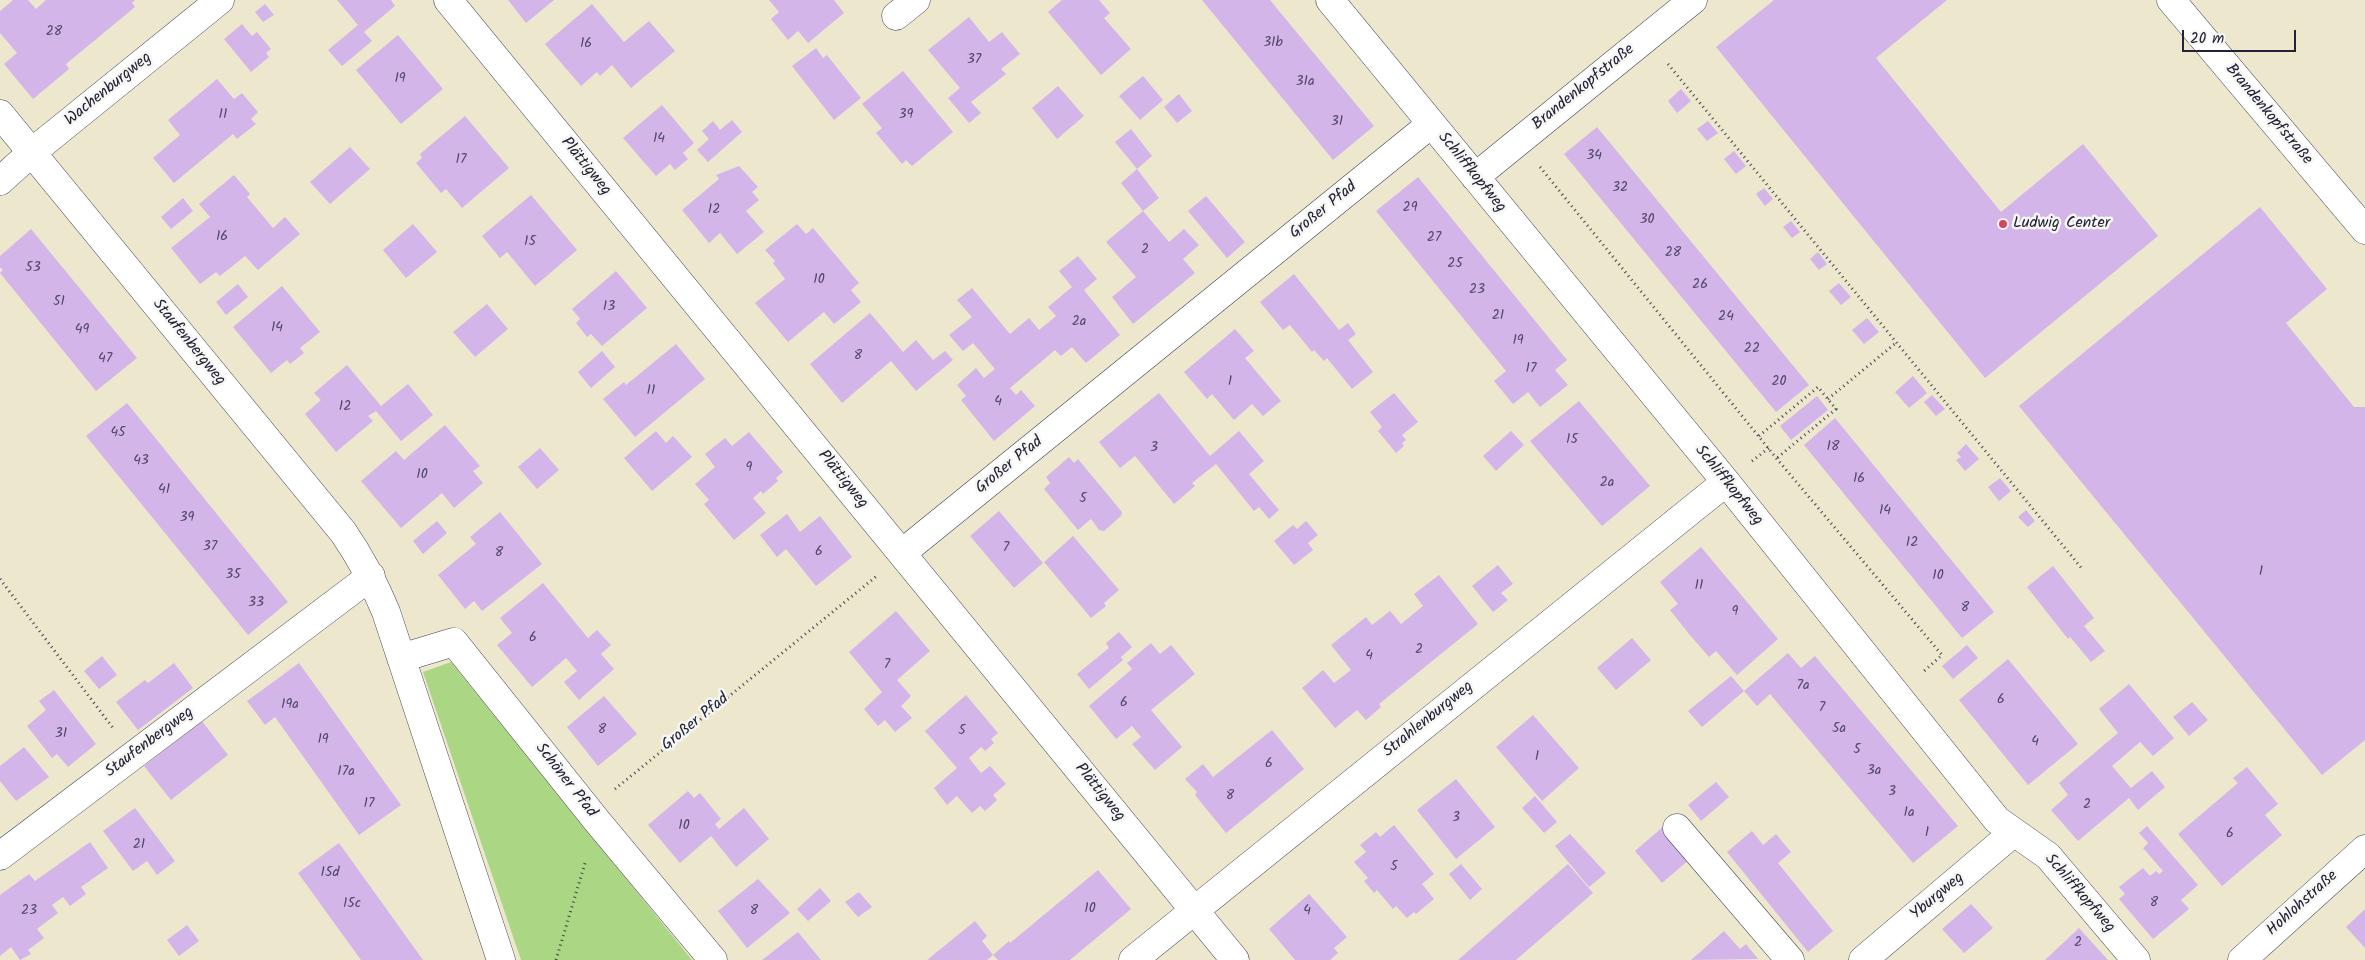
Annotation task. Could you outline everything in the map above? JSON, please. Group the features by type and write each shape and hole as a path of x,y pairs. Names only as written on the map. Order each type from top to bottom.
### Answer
{"street":[{"name":"Wachenburgweg","path":"0,182 31,153 220,0"},
{"name":"Plättigweg","path":"448,0 1235,960"},
{"name":"Schliffkopfweg","path":"1330,0 1726,482 1997,820 2012,833 2030,842 2048,856 2136,960"},
{"name":"Brandenkopfstraße","path":"1475,177 1692,0"},
{"name":"Brandenkopfstraße","path":"2171,0 2365,230"},
{"name":"Staufenbergweg","path":"0,114 344,532 371,576 401,658 501,960"},
{"name":"Großer Pfad","path":"902,553 1431,124"},
{"name":"Strahlenburgweg","path":"1133,960 1726,482"},
{"name":"Staufenbergweg","path":"0,856 371,576"},
{"name":"Schöner Pfad","path":"401,658 454,642 713,960"},
{"path":"1677,828 1790,960"},
{"name":"Yburgweg","path":"1863,960 2012,833"},
{"name":"Hohlohstraße","path":"2242,960 2365,849"}],"path":[{"path":"1646,37 2083,570"},
{"path":"1538,164 1777,458 1942,655 1897,696"},
{"path":"1828,398 1897,342"},
{"path":"1759,436 1818,387 1828,398 1836,409 1777,458"},
{"name":"Großer Pfad","path":"593,815 902,553"},
{"path":"0,579 134,755"},
{"path":"556,960 593,815"}],"green space":[{"path":"451,662 692,960 521,960 423,672"}],"building":[{"path":"13,0 28,0 36,9 46,0 135,0 132,3 135,7 66,64 69,69 33,99 4,64 17,53 0,33 0,11"},
{"path":"337,0 391,0 395,6 364,32 372,41 342,66 328,50 358,25"},
{"path":"508,0 554,0 526,23"},
{"path":"769,0 834,0 844,13 808,43 798,31 788,40 771,19 779,12"},
{"path":"1062,0 1099,0 1110,13 1104,18 1131,49 1101,75 1048,12"},
{"path":"1202,0 1270,0 1374,126 1333,160"},
{"name":"Ludwig Center","path":"1774,0 1947,0 1876,58 2001,212 2083,144 2158,236 1985,378 1716,47"},
{"path":"265,4 274,15 263,22 255,12"},
{"path":"592,4 624,42 649,21 675,51 631,88 612,65 600,76 597,72 581,86 545,44"},
{"path":"969,17 989,42 1002,32 1020,54 1001,69 1006,74 971,102 981,113 969,123 948,98 960,88 928,50"},
{"path":"242,24 252,36 257,32 271,49 266,53 269,57 251,72 224,39"},
{"path":"398,35 443,89 401,124 356,70"},
{"path":"816,48 823,58 827,55 861,98 834,120 792,66"},
{"path":"903,71 953,132 912,166 906,160 902,164 876,133 882,128 862,104"},
{"path":"1143,76 1163,100 1140,120 1119,96"},
{"path":"217,79 234,99 242,93 258,112 251,119 256,124 237,139 233,134 174,183 153,158 180,135 168,120"},
{"path":"1058,86 1084,116 1057,139 1032,108"},
{"path":"1681,89 1691,101 1677,113 1668,101"},
{"path":"1179,94 1192,111 1177,123 1164,107"},
{"path":"662,105 694,143 683,153 688,159 675,170 670,164 656,176 623,138"},
{"path":"465,116 509,168 462,208 446,189 441,193 416,163 422,158 420,154"},
{"path":"732,120 742,132 708,162 697,150 709,139 702,131 713,121 720,130"},
{"path":"1708,121 1718,133 1707,141 1697,129"},
{"path":"1597,127 1809,385 1776,412 1564,154"},
{"path":"1131,129 1152,156 1137,169 1115,142"},
{"path":"350,147 370,169 330,204 310,182"},
{"path":"1734,151 1746,166 1736,174 1724,159"},
{"path":"739,166 758,187 752,192 759,200 746,211 764,232 737,254 720,233 709,243 682,210 719,179 716,175"},
{"path":"1137,169 1159,198 1143,211 1121,183"},
{"path":"234,175 250,194 247,197 273,228 285,217 300,234 258,270 245,256 220,276 216,272 200,284 171,248 210,217 199,204"},
{"path":"1418,177 1567,360 1555,370 1568,385 1540,407 1528,392 1513,404 1494,381 1506,371 1376,211"},
{"path":"1764,188 1773,199 1765,206 1756,194"},
{"path":"531,195 577,250 535,286 507,252 500,258 482,236"},
{"path":"1206,196 1245,242 1227,258 1188,211"},
{"path":"183,198 193,211 171,229 161,217"},
{"path":"2260,207 2327,289 2286,323 2354,407 2365,407 2365,740 2322,775 2019,406"},
{"path":"1143,211 1169,242 1184,229 1199,245 1183,259 1195,273 1133,324 1112,297 1136,277 1106,242"},
{"path":"1791,221 1800,232 1792,238 1783,227"},
{"path":"413,224 437,252 406,278 383,250"},
{"path":"797,224 806,234 813,228 859,283 851,290 861,302 834,324 824,312 788,342 755,303 785,279 773,263 775,261 765,250"},
{"path":"31,229 137,358 96,391 0,273 3,270 0,267 0,256"},
{"path":"1818,252 1827,264 1819,270 1810,259"},
{"path":"1078,256 1097,279 1084,290 1120,335 1086,363 1072,347 1061,356 1055,350 1010,388 1016,395 1021,390 1035,406 994,441 961,400 966,396 957,385 976,368 984,378 995,369 973,343 963,351 949,335 972,317 957,300 972,288 1010,334 1029,318 1039,330 1056,316 1048,307 1072,287 1059,271"},
{"path":"616,271 647,308 602,346 591,334 587,337 576,323 580,319 572,309"},
{"path":"1294,274 1339,330 1348,323 1356,334 1348,340 1373,372 1352,389 1327,358 1324,361 1314,350 1312,352 1290,325 1283,330 1260,302"},
{"path":"1839,283 1851,297 1841,305 1829,291"},
{"path":"238,284 248,297 226,315 216,302"},
{"path":"282,286 320,332 300,348 304,353 290,364 287,360 271,373 233,327"},
{"path":"487,304 508,329 475,357 453,332"},
{"path":"870,313 903,352 916,340 933,360 945,351 953,360 916,391 891,361 842,403 810,364"},
{"path":"1867,318 1879,332 1864,344 1852,330"},
{"path":"1235,329 1254,351 1245,358 1281,401 1263,416 1252,404 1234,420 1212,394 1207,399 1184,372"},
{"path":"676,344 705,379 635,437 603,399 624,382 626,385"},
{"path":"602,351 615,367 591,388 578,372"},
{"path":"347,365 381,406 408,384 433,415 401,441 376,411 368,416 373,421 336,452 305,414 321,400 314,393"},
{"path":"1913,376 1927,393 1909,408 1895,392"},
{"path":"1159,393 1210,456 1239,431 1264,461 1249,474 1279,510 1269,519 1259,507 1254,511 1216,464 1192,483 1195,486 1174,504 1135,456 1120,468 1099,442"},
{"path":"1394,393 1418,422 1402,435 1406,440 1402,443 1404,446 1396,453 1378,431 1382,427 1370,412"},
{"path":"1932,395 1945,409 1936,416 1924,402"},
{"path":"1817,396 1828,410 1791,440 1780,426"},
{"path":"1579,401 1650,486 1602,526 1530,441"},
{"path":"127,403 288,602 248,635 86,436"},
{"path":"1835,418 1994,612 1962,638 1804,445"},
{"path":"445,425 480,466 473,471 483,483 454,508 442,493 401,528 361,481 396,451 404,460"},
{"path":"656,431 666,443 673,436 692,457 652,491 624,458"},
{"path":"1511,431 1524,445 1496,471 1483,456"},
{"path":"749,432 783,472 776,478 778,481 763,494 761,491 753,498 766,513 734,540 704,504 709,500 695,484 715,467 705,454 725,438 732,446"},
{"path":"1966,444 1979,459 1965,471 1956,460 1961,457 1957,453"},
{"path":"540,448 559,470 537,489 518,467"},
{"path":"1069,457 1074,463 1078,459 1122,512 1121,516 1104,531 1099,530 1091,519 1078,530 1044,489 1050,483 1046,477"},
{"path":"2000,478 2011,491 1999,501 1988,487"},
{"path":"2026,510 2035,521 2028,527 2018,517"},
{"path":"999,511 1043,563 1014,588 970,536"},
{"path":"500,512 542,564 482,611 474,601 465,609 438,575 476,544 470,537"},
{"path":"787,514 800,532 820,516 852,557 816,586 786,549 777,557 760,535"},
{"path":"437,521 447,533 423,554 413,541"},
{"path":"1306,521 1318,535 1308,543 1313,550 1294,565 1274,541 1293,525 1297,529"},
{"path":"1073,536 1119,590 1104,603 1106,606 1091,618 1044,562"},
{"path":"1701,547 1778,639 1737,675 1716,651 1709,657 1689,634 1670,610 1678,604 1660,582"},
{"path":"1498,565 1513,584 1501,593 1508,600 1493,612 1472,586"},
{"path":"2053,566 2094,618 2084,626 2105,651 2091,662 2070,637 2068,639 2027,587"},
{"path":"1439,575 1478,624 1379,704 1381,707 1366,720 1357,710 1335,728 1302,688 1323,670 1334,683 1351,670 1331,645 1366,617 1372,625 1390,611 1401,624 1423,606 1414,594"},
{"path":"543,583 588,638 597,630 611,645 601,654 614,669 579,700 564,682 577,671 566,658 532,687 497,645 512,633 500,618"},
{"path":"896,611 930,651 897,680 911,696 901,706 912,718 895,732 885,720 878,726 864,709 882,692 849,652"},
{"path":"1119,632 1132,647 1121,657 1123,660 1089,689 1077,674 1109,648 1106,643"},
{"path":"1632,638 1651,660 1616,690 1597,668"},
{"path":"1151,643 1160,654 1171,645 1195,674 1151,710 1182,747 1155,770 1132,744 1141,737 1132,726 1116,739 1089,706 1132,669 1127,663"},
{"path":"1967,645 1978,658 1953,679 1942,666"},
{"path":"1788,653 1801,668 1815,656 1958,826 1913,863 1770,694 1757,706 1744,691"},
{"path":"102,656 117,675 99,689 84,671"},
{"path":"2008,659 2078,744 2028,785 1959,700"},
{"path":"174,663 193,688 138,730 116,702 145,680 148,683"},
{"path":"299,663 401,805 359,835 275,717 265,725 247,701"},
{"path":"1731,676 1744,691 1702,727 1688,711"},
{"path":"2129,684 2174,738 2153,756 2140,742 2112,766 2131,788 2152,771 2165,787 2138,810 2129,798 2078,841 2051,810 2068,795 2059,783 2118,733 2099,709"},
{"path":"54,690 96,744 68,767 57,754 52,758 27,726 46,710 39,701"},
{"path":"966,695 998,733 991,739 994,743 985,751 981,747 969,758 981,773 990,766 1006,784 993,795 997,800 985,811 980,806 972,813 957,796 947,805 934,788 957,768 925,731"},
{"path":"604,696 637,734 598,766 567,727"},
{"path":"2192,702 2208,720 2189,736 2173,717"},
{"path":"1533,715 1579,768 1542,801 1496,747"},
{"path":"202,721 228,755 171,800 144,766"},
{"path":"1272,730 1304,769 1226,833 1195,795 1197,792 1185,779 1203,764 1213,777"},
{"path":"24,747 49,777 16,801 0,781 0,766"},
{"path":"2247,767 2278,804 2265,815 2282,835 2222,886 2178,834 2238,783 2233,778"},
{"path":"1456,779 1495,827 1456,859 1417,810"},
{"path":"1716,782 1729,797 1701,821 1688,805"},
{"path":"688,791 694,798 700,793 721,819 715,824 719,829 744,808 769,839 736,867 711,836 680,863 648,825"},
{"path":"1535,796 1557,822 1544,833 1522,808"},
{"path":"135,808 175,861 157,875 147,861 133,871 103,831"},
{"path":"1394,825 1434,874 1422,884 1434,899 1416,914 1414,912 1407,918 1396,906 1393,909 1377,890 1374,893 1364,881 1368,878 1354,862 1366,852 1360,845 1376,832 1380,837"},
{"path":"1664,826 1691,858 1662,883 1635,851"},
{"path":"2147,826 2198,885 2181,900 2189,909 2153,939 2119,899 2125,894 2119,887 2143,868 2150,876 2156,871 2159,874 2163,871 2143,848 2148,843 2139,833"},
{"path":"1752,831 1763,845 1776,834 1791,852 1778,863 1833,931 1808,952 1727,852"},
{"path":"1570,834 1606,873 1589,887 1555,846"},
{"path":"90,842 108,868 81,887 86,894 70,906 63,897 52,905 58,913 37,929 44,938 28,950 31,954 20,960 11,947 0,956 0,895 29,874 35,881"},
{"path":"339,843 423,960 361,960 298,873"},
{"path":"1461,864 1482,889 1470,900 1449,874"},
{"path":"1568,864 1593,893 1516,960 1458,960"},
{"path":"1098,870 1131,909 1070,960 998,960 993,955"},
{"path":"758,879 790,913 747,948 718,911"},
{"path":"820,888 831,901 808,921 797,909"},
{"path":"859,892 872,907 858,917 845,902"},
{"path":"1309,894 1347,937 1334,948 1338,953 1330,960 1295,960 1269,929"},
{"path":"1971,904 1993,928 1964,953 1942,929"},
{"path":"2365,909 2365,948 2346,927"},
{"path":"975,921 987,936 982,941 993,955 987,960 927,960"},
{"path":"187,925 199,941 179,956 167,940"},
{"path":"2079,928 2108,960 2045,960"},
{"path":"1724,931 1740,949 1746,944 1758,959 1691,960"},
{"path":"798,932 821,960 762,960"}],"place":[{"name":"Ludwig Center","path":"2003,224"}]}
